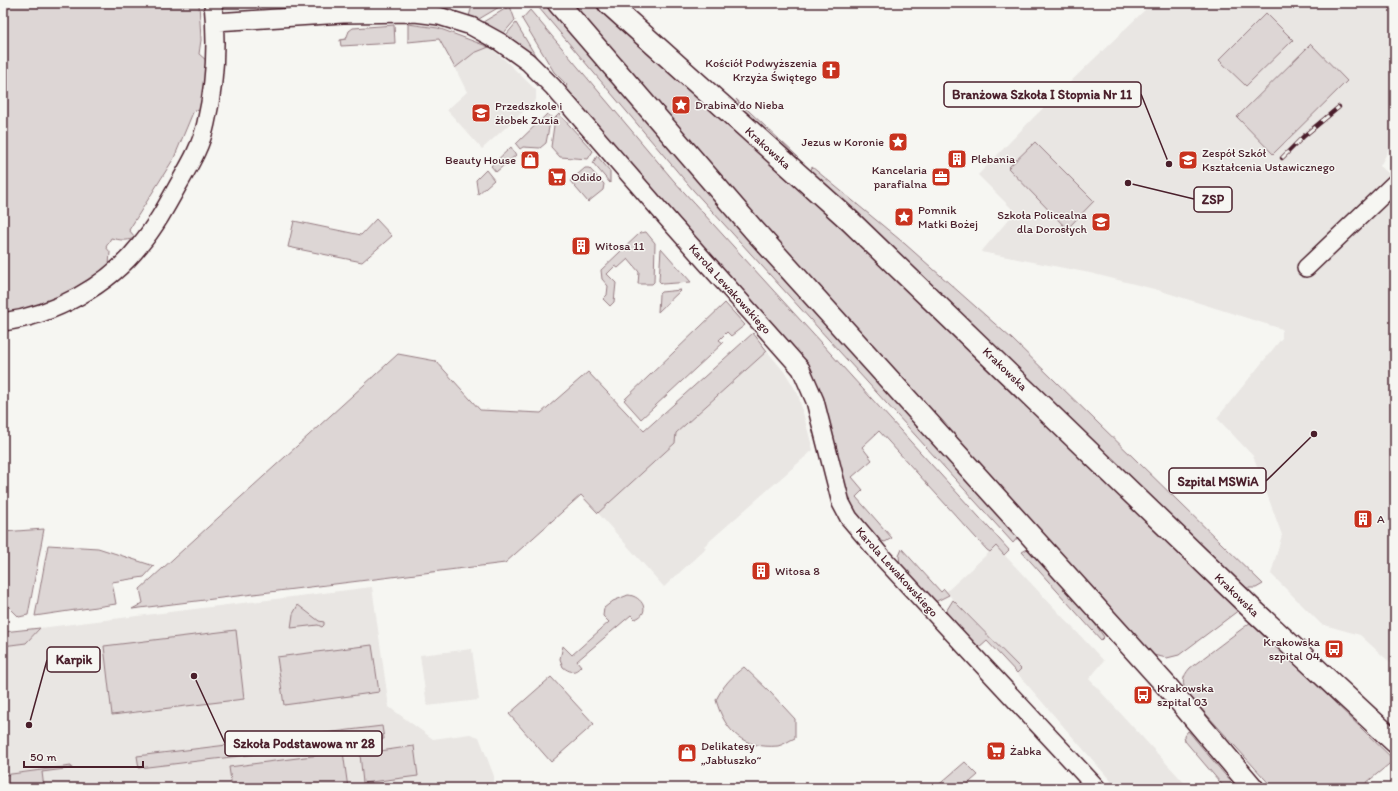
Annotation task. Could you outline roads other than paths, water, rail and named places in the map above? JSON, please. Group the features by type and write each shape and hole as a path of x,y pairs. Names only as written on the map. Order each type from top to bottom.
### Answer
{"main road":[{"path":"558,3 753,229 1165,684 1253,788"},
{"name":"Krakowska","path":"608,3 849,220 1252,609 1395,742"}],"street":[{"path":"3,322 45,313 78,296 109,276 140,246 161,216 197,152 206,124 214,79 215,22 213,3"},
{"name":"Karola Lewakowskiego","path":"215,22 343,14 415,13 439,16 471,26 500,42 528,62 553,87 671,223 801,369 815,401 840,503 849,518 882,557 1097,788"},
{"path":"1306,268 1395,183"}],"railway":[{"path":"1282,158 1304,136 1339,107"}],"place":[{"name":"Kościół Podwyższenia Krzyża Świętego","path":"831,70"},
{"name":"Drabina do Nieba","path":"681,105"},
{"name":"Przedszkole i żłobek Zuzia","path":"481,113"},
{"name":"Jezus w Koronie","path":"898,142"},
{"name":"Plebania","path":"957,159"},
{"name":"Beauty House","path":"530,160"},
{"name":"Zespół Szkół Kształcenia Ustawicznego","path":"1188,160"},
{"name":"Branżowa Szkoła I Stopnia Nr 11","path":"1169,164"},
{"name":"Odido","path":"557,177"},
{"name":"Kancelaria parafialna","path":"941,177"},
{"name":"ZSP","path":"1128,183"},
{"name":"Pomnik Matki Bożej","path":"904,217"},
{"name":"Szkoła Policealna dla Dorosłych","path":"1101,222"},
{"name":"Witosa 11","path":"581,246"},
{"name":"Szpital MSWiA","path":"1314,434"},
{"name":"A","path":"1363,519"},
{"name":"Witosa 8","path":"761,571"},
{"name":"Krakowska szpital 04","path":"1334,649"},
{"name":"Szkoła Podstawowa nr 28","path":"194,676"},
{"name":"Krakowska szpital 03","path":"1143,695"},
{"name":"Karpik","path":"29,725"},
{"name":"Żabka","path":"996,751"},
{"name":"Delikatesy „Jabłuszko“","path":"687,753"}]}
